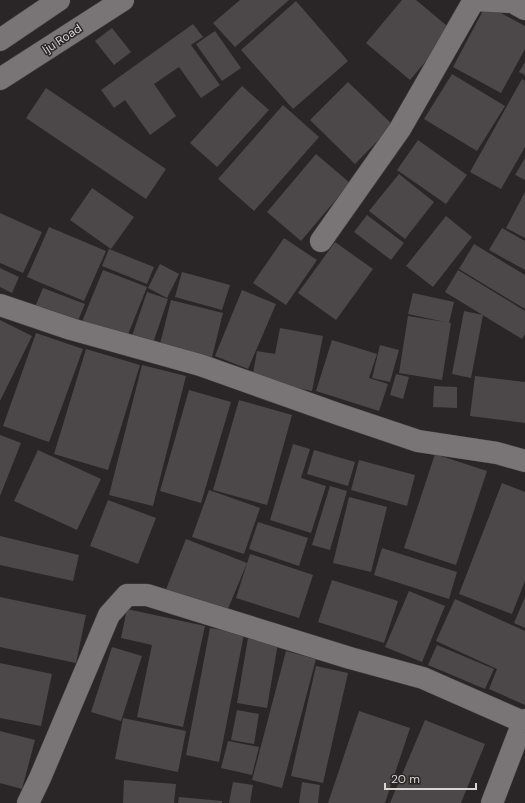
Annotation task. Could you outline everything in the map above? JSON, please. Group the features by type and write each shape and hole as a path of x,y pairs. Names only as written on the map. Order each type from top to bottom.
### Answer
{"street":[{"path":"0,40 59,0"},
{"name":"Iju Road","path":"0,79 123,0"},
{"path":"321,241 400,129 473,0 512,2 525,9"},
{"path":"0,305 71,329 200,365 418,441 523,456"},
{"path":"28,803 109,615 127,595 147,595 350,658 423,678 524,721 492,803"}],"building":[{"path":"240,0 289,0 235,47 213,23"},
{"path":"402,0 416,0 452,30 410,80 366,43"},
{"path":"296,1 348,61 293,109 241,50"},
{"path":"486,5 525,26 525,49 501,93 453,67"},
{"path":"193,24 203,37 191,45 220,85 201,98 179,67 154,84 176,116 150,135 125,100 114,108 101,90"},
{"path":"112,28 131,52 114,65 95,41"},
{"path":"215,31 241,68 222,81 196,44"},
{"path":"525,62 525,75 519,72"},
{"path":"452,74 505,106 477,151 424,119"},
{"path":"522,79 525,81 525,147 501,189 470,172"},
{"path":"348,82 393,125 355,164 310,120"},
{"path":"242,86 269,110 217,167 190,143"},
{"path":"46,88 166,169 146,199 26,118"},
{"path":"283,105 319,137 254,211 218,179"},
{"path":"418,140 467,175 446,204 397,170"},
{"path":"316,154 350,183 301,241 267,212"},
{"path":"525,158 525,180 515,175"},
{"path":"399,174 434,202 405,239 369,211"},
{"path":"92,188 134,217 111,249 70,220"},
{"path":"525,192 525,238 506,228"},
{"path":"0,213 42,232 23,273 0,263"},
{"path":"367,215 404,243 391,260 354,232"},
{"path":"446,216 472,237 433,287 406,266"},
{"path":"49,227 106,251 84,301 27,277"},
{"path":"502,228 525,241 525,270 489,250"},
{"path":"284,238 317,260 286,305 253,283"},
{"path":"335,242 373,269 336,320 298,293"},
{"path":"474,244 525,275 525,309 459,269"},
{"path":"109,249 154,267 147,284 102,266"},
{"path":"160,264 179,274 167,298 148,288"},
{"path":"0,268 19,277 12,293 0,287"},
{"path":"103,270 147,287 125,342 81,324"},
{"path":"458,270 525,311 525,334 522,339 445,292"},
{"path":"182,272 230,285 222,310 175,297"},
{"path":"43,288 85,304 77,323 35,307"},
{"path":"242,290 276,304 248,369 215,356"},
{"path":"147,292 168,299 151,349 130,342"},
{"path":"413,293 454,302 449,323 451,323 442,380 399,373 408,316 445,322 408,314"},
{"path":"171,300 223,313 211,361 159,348"},
{"path":"464,311 483,315 471,378 452,374"},
{"path":"0,320 32,336 0,401"},
{"path":"280,328 323,336 312,391 252,379 257,351 275,354"},
{"path":"36,333 83,349 49,442 3,426"},
{"path":"332,340 377,354 369,378 388,384 379,411 316,391"},
{"path":"380,345 399,350 390,382 372,378"},
{"path":"86,349 140,365 108,470 54,454"},
{"path":"142,365 186,376 153,506 109,495"},
{"path":"396,374 409,377 403,399 390,395"},
{"path":"475,376 525,382 525,423 470,416"},
{"path":"434,386 457,387 457,408 433,407"},
{"path":"189,390 231,402 201,503 160,491"},
{"path":"239,400 292,415 267,505 213,490"},
{"path":"0,435 21,443 0,496"},
{"path":"293,444 310,449 301,478 326,486 311,533 270,520"},
{"path":"38,450 101,479 77,530 14,501"},
{"path":"314,450 355,462 348,486 307,474"},
{"path":"435,454 487,471 456,565 404,548"},
{"path":"359,460 415,475 407,506 351,490"},
{"path":"502,483 525,492 525,581 512,614 459,594"},
{"path":"330,486 347,491 330,550 312,545"},
{"path":"209,490 260,508 244,554 192,537"},
{"path":"349,497 387,507 371,572 333,563"},
{"path":"108,500 156,518 138,564 90,546"},
{"path":"258,522 308,538 299,566 249,549"},
{"path":"0,536 79,555 73,581 0,565"},
{"path":"186,539 247,563 225,616 165,592"},
{"path":"382,548 457,572 449,599 374,575"},
{"path":"250,554 313,575 299,618 236,598"},
{"path":"332,580 398,601 384,643 318,622"},
{"path":"409,591 445,606 422,662 385,647"},
{"path":"0,597 86,615 76,663 0,647"},
{"path":"525,597 525,628 514,623"},
{"path":"455,599 525,631 525,705 489,689 497,669 436,641"},
{"path":"127,609 205,626 183,727 137,717 152,645 121,638"},
{"path":"210,628 244,634 219,762 186,755"},
{"path":"248,638 278,643 267,708 237,703"},
{"path":"437,645 494,669 485,689 428,665"},
{"path":"112,647 142,656 121,721 91,712"},
{"path":"286,651 316,659 282,788 252,780"},
{"path":"0,663 52,674 41,726 0,718"},
{"path":"316,666 348,673 323,783 291,776"},
{"path":"237,710 259,714 254,744 231,740"},
{"path":"359,711 410,728 385,803 328,803"},
{"path":"123,718 186,731 178,772 115,759"},
{"path":"425,720 485,744 461,803 390,803"},
{"path":"0,731 35,740 22,789 0,783"},
{"path":"228,741 259,747 252,775 221,768"},
{"path":"124,780 176,784 174,803 123,803"},
{"path":"233,782 253,785 250,803 229,803"},
{"path":"302,782 320,785 318,803 299,803"},
{"path":"179,797 222,801 222,803 178,803"}]}
